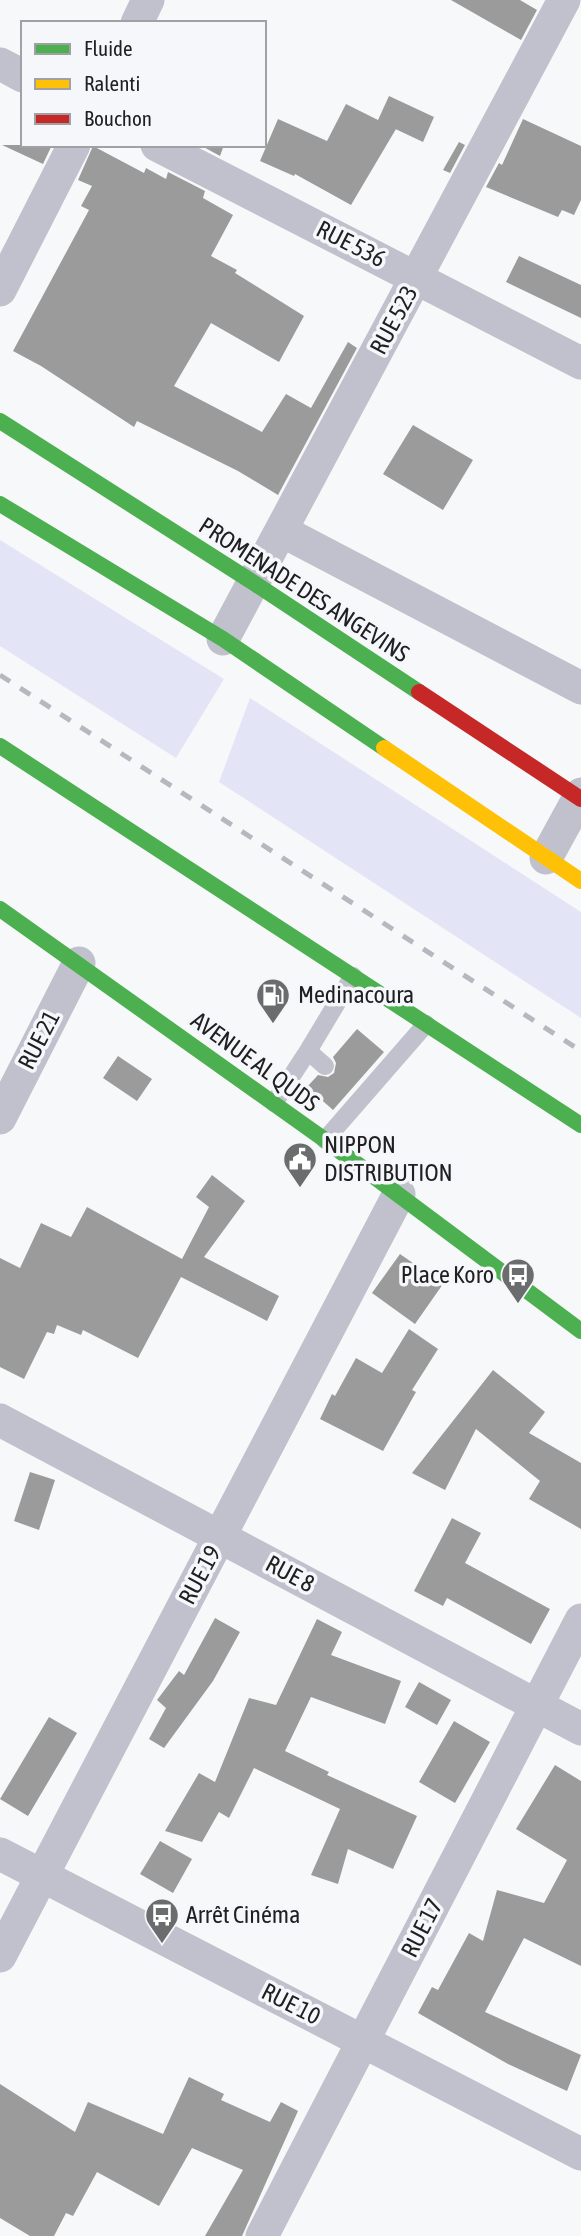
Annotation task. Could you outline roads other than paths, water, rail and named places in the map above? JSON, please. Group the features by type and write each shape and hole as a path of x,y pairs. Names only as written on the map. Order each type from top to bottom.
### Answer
{"main road":[{"name":"PROMENADE DES ANGEVINS","path":"0,421 254,583 580,797"},
{"path":"0,504 223,639 581,881"},
{"path":"0,746 581,1125"},
{"name":"AVENUE AL QUDS","path":"0,909 325,1140 581,1331"}],"street":[{"path":"138,21 148,0"},
{"name":"RUE 523","path":"223,639 564,0"},
{"path":"0,64 21,75"},
{"path":"0,290 73,147"},
{"name":"RUE 536","path":"162,147 581,363"},
{"path":"282,531 581,688"},
{"path":"546,858 580,797"},
{"name":"RUE 21","path":"0,1118 79,963"},
{"name":"RUE 19","path":"0,1956 399,1194"},
{"name":"RUE 8","path":"0,1420 581,1729"},
{"name":"RUE 17","path":"262,2236 581,1620"},
{"name":"RUE 10","path":"0,1854 581,2154"}],"lane":[{"path":"274,1103 353,976"},
{"path":"325,1140 357,1092 426,1024"},
{"path":"308,1051 325,1066"}],"railway":[{"path":"0,675 581,1051"}],"place":[{"name":"Medinacoura","path":"273,1025"},
{"name":"NIPPON DISTRIBUTION","path":"300,1189"},
{"name":"Place Koro","path":"518,1305"},
{"name":"Arrêt Cinéma","path":"162,1945"}]}
